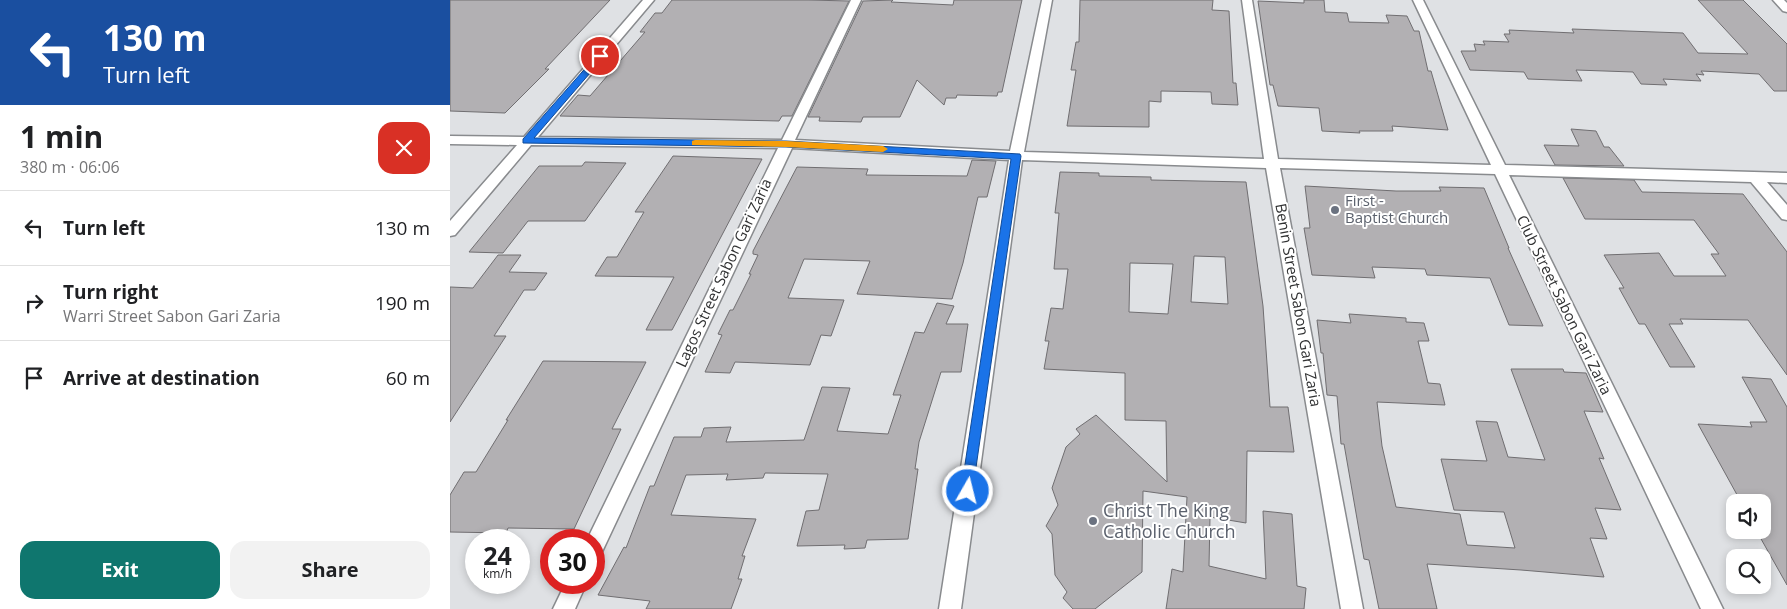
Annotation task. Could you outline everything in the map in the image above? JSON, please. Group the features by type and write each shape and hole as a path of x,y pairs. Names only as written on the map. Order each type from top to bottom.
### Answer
{"street":[{"path":"450,231 649,0"},
{"name":"Lagos Street Sabon Gari Zaria","path":"603,529 856,0"},
{"path":"950,609 1016,156 1047,0"},
{"name":"Benin Street Sabon Gari Zaria","path":"1246,0 1272,164 1352,609"},
{"name":"Club Street Sabon Gari Zaria","path":"1418,0 1712,609"},
{"path":"1778,0 1787,9"},
{"path":"450,140 786,144 1016,156 1787,178"},
{"path":"1756,178 1787,215"},
{"path":"564,609 571,594"}],"building":[{"path":"450,0 610,0 545,69 549,69 505,113 450,111"},
{"path":"672,0 849,1 792,116 782,116 779,121 560,116 578,95 590,96 645,32 640,32 655,13 662,13"},
{"path":"893,0 891,2 953,5 954,0 1022,0 1002,92 998,92 997,96 957,95 956,98 946,98 944,105 917,80 900,117 863,117 861,122 819,121 820,117 808,117 863,1"},
{"path":"1080,0 1213,0 1212,10 1229,11 1233,83 1236,83 1238,105 1212,104 1211,92 1161,91 1161,102 1149,101 1149,127 1067,126 1076,70 1071,70 1076,42 1079,42"},
{"path":"1304,0 1324,0 1325,12 1347,13 1349,22 1389,23 1386,15 1407,16 1414,31 1419,31 1428,71 1431,71 1448,130 1392,126 1393,131 1359,131 1360,133 1322,131 1319,108 1278,106 1273,85 1270,85 1258,1 1304,3"},
{"path":"1698,0 1743,0 1787,44 1787,91 1774,91 1759,74 1701,71 1704,75 1696,74 1701,81 1663,79 1667,85 1641,84 1633,72 1576,70 1582,81 1528,79 1524,72 1470,70 1461,51 1476,51 1474,44 1485,45 1483,41 1509,42 1504,34 1510,34 1509,30 1574,33 1572,29 1683,33 1698,53 1748,54"},
{"path":"1571,129 1596,131 1604,147 1609,147 1624,166 1555,165 1544,145 1579,146"},
{"path":"673,156 762,159 672,330 646,330 674,277 595,276 607,257 617,257 644,212 635,212"},
{"path":"972,160 996,161 987,197 978,197 963,263 952,299 857,294 870,261 804,259 788,298 844,300 831,336 821,335 810,365 735,362 730,373 705,372 722,335 718,334 730,310 733,310 751,274 749,274 758,255 753,254 753,251 797,167 868,169 866,175 967,176"},
{"path":"585,162 626,163 585,221 528,221 503,253 469,252 539,166 582,166"},
{"path":"1060,172 1099,173 1099,176 1151,177 1151,180 1246,182 1263,306 1270,407 1288,407 1294,452 1247,451 1246,523 1210,517 1209,566 1266,579 1263,511 1292,514 1297,586 1306,588 1304,609 1166,609 1172,569 1183,572 1187,497 1143,491 1142,572 1095,609 1073,609 1063,598 1067,592 1055,575 1052,534 1046,526 1058,505 1052,488 1066,447 1080,434 1076,429 1096,415 1167,482 1166,421 1125,420 1125,373 1044,369 1049,341 1045,341 1051,308 1063,309 1068,269 1054,269 1059,213 1055,213","holes":["1194,256 1225,257 1228,304 1191,302","1130,263 1173,264 1168,314 1129,312"]},
{"path":"1563,178 1634,180 1642,192 1743,194 1787,252 1787,375 1748,320 1680,319 1683,324 1669,324 1695,367 1670,367 1645,324 1639,324 1619,288 1624,288 1604,255 1659,253 1674,276 1726,276 1711,254 1719,254 1694,220 1585,219"},
{"path":"1305,186 1396,191 1441,191 1439,187 1484,188 1508,248 1543,326 1509,325 1490,278 1427,275 1425,269 1372,267 1375,278 1312,275 1304,228 1310,228"},
{"path":"498,255 521,255 509,272 547,273 535,290 524,290 494,336 506,336 450,422 450,287 473,288"},
{"path":"937,303 954,306 946,324 968,324 961,372 941,372 919,442 915,469 918,469 908,539 867,540 865,548 844,549 845,545 797,546 806,511 819,510 828,474 765,473 763,478 726,480 728,474 686,475 671,515 756,519 742,556 745,556 738,579 742,579 731,609 646,609 650,601 598,595 605,594 605,582 624,547 626,548 650,486 654,486 674,437 701,437 704,428 731,427 726,442 804,440 822,387 850,388 837,431 888,434 901,395 893,395 915,332 924,333"},
{"path":"1349,314 1406,318 1406,322 1424,323 1429,341 1418,341 1428,383 1440,384 1445,405 1377,402 1382,446 1396,507 1460,514 1467,545 1515,548 1504,512 1454,510 1441,459 1487,461 1476,421 1497,422 1508,457 1545,460 1511,369 1563,369 1564,372 1586,373 1603,412 1584,411 1604,459 1599,458 1621,510 1595,508 1607,539 1590,538 1604,577 1427,564 1437,609 1379,609 1369,560 1364,559 1344,444 1341,444 1337,396 1327,395 1323,353 1321,353 1317,320 1351,323"},
{"path":"543,361 646,362 612,429 621,429 574,529 465,529 465,532 450,532 450,495 464,472 476,472 508,420 506,420"},
{"path":"1742,377 1771,379 1787,407 1787,585 1771,557 1771,549 1767,549 1761,539 1771,539 1771,494 1737,494 1698,424 1752,427 1750,422 1767,422"}],"slow traffic":[{"path":"695,143 786,144 883,149"}],"place":[{"name":"First - Baptist Church","path":"1335,210"},
{"name":"Christ The King Catholic Church","path":"1093,521"}],"route":[{"path":"600,56 526,141 786,144 1016,156 968,491"}]}
